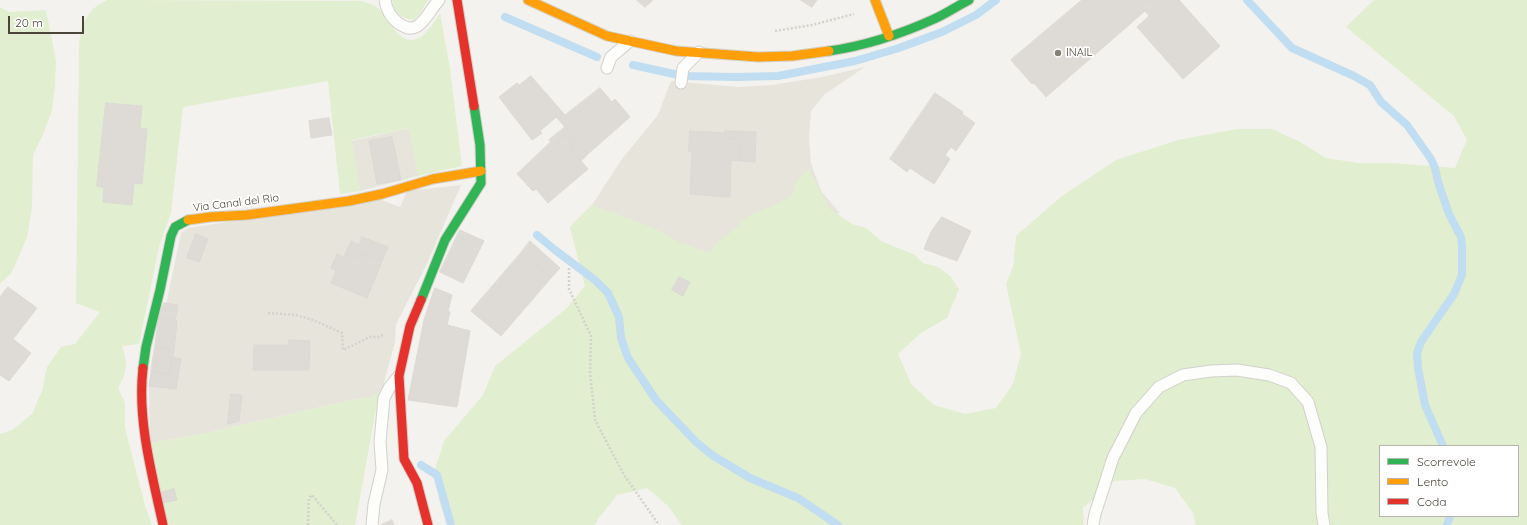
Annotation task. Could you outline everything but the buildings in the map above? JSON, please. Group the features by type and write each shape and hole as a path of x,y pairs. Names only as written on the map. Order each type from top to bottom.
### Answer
{"street":[{"path":"428,525 417,483 404,459 399,376 410,326 445,240 481,182 480,145 457,0"},
{"path":"528,0 607,36 676,51 758,57 792,56 840,49 889,36 934,19 969,0"},
{"path":"876,3 889,36"},
{"name":"Via Canal del Rio","path":"163,525 145,437 142,395 144,356 161,289 168,247 173,228 183,221 211,217 242,216 344,201 382,194 419,182 451,175 481,171"}],"lane":[{"path":"385,0 392,18 406,28 414,28 428,17 433,6 439,0"},
{"path":"607,68 611,57 630,41"},
{"path":"681,83 683,68 699,52"},
{"path":"1093,525 1095,514 1113,458 1136,413 1159,386 1183,375 1210,371 1237,370 1269,375 1291,383 1308,402 1321,447 1322,513 1324,525"},
{"path":"372,525 374,504 382,470 380,442 384,398 389,388 399,376"}],"path":[{"path":"772,31 812,25 857,13 876,3"},
{"path":"569,268 570,288 591,336 590,372 595,420 624,475 659,525"},
{"path":"268,313 296,315 313,320 342,333 343,350 370,337 378,337 388,332 410,326"},
{"path":"308,525 309,498 312,495 337,525"}],"shaded area":[{"path":"865,67 825,94 811,111 809,138 811,163 821,191 840,213 745,230 693,283 578,256 570,227 592,205 622,159 658,115 671,81 739,87 772,85 822,77"},
{"path":"410,128 418,176 360,191 351,141"},
{"path":"461,185 426,266 396,324 395,342 382,390 369,398 361,398 202,434 150,443 149,386 181,233 188,228 379,199 400,207 407,191"}],"green space":[{"path":"107,0 362,1 377,8 394,29 408,40 414,40 426,33 440,13 450,69 462,166 418,176 409,128 352,140 360,191 340,194 328,81 183,107 171,213 159,247 139,344 122,346 126,367 125,373 118,388 125,403 125,428 146,509 152,525 0,525 0,434 12,430 32,414 42,391 47,367 61,347 75,344 100,312 76,303 79,42 86,18 94,8"},
{"path":"392,0 428,0 420,14 414,20 399,14"},
{"path":"1374,0 1527,0 1527,525 1196,525 1193,513 1175,488 1145,479 1114,481 1083,508 1084,525 682,525 668,506 647,488 617,495 595,525 447,525 439,500 435,469 444,441 483,395 495,366 567,308 585,286 570,227 592,205 654,228 680,243 711,253 715,244 735,229 746,217 779,203 792,195 797,180 808,169 830,209 852,224 866,228 881,241 915,255 923,263 938,267 950,276 959,289 947,318 921,333 898,354 911,384 934,405 965,414 996,408 1013,384 1021,354 1006,284 1013,267 1016,236 1062,196 1116,160 1178,140 1237,129 1272,129 1300,142 1326,158 1359,163 1392,163 1455,168 1467,140 1454,116 1346,27"},
{"path":"0,7 9,12 46,10 56,61 52,110 33,155 32,207 27,237 12,272 0,284"},
{"path":"382,390 376,409 355,525 168,525 150,443 202,434 361,398 369,398"}],"waterway":[{"path":"633,65 683,76 778,76 855,61 899,48 942,32 976,15 996,0"},
{"path":"1247,0 1292,48 1354,76 1370,85 1381,102 1407,125 1431,159 1435,168 1438,182 1449,214 1461,237 1462,246 1462,275 1454,294 1421,342 1417,353 1418,368 1425,405 1443,445"},
{"path":"505,17 597,57"},
{"path":"537,235 595,280 608,293 619,317 621,338 628,358 656,400 696,442 712,455 750,478 798,498 838,525"},
{"path":"421,465 437,475 451,525"},
{"path":"1447,525 1450,517"}],"traffic: fast":[{"path":"829,51 869,43 896,34 938,17 969,0"},
{"path":"421,300 445,240 481,183 480,145 474,106"},
{"path":"143,368 146,347 171,236 175,227 188,220"}],"traffic: slow":[{"path":"528,0 607,36 676,51 758,57 792,56 829,51"},
{"path":"875,0 889,36"},
{"path":"188,220 247,215 349,201 382,194 433,179 481,171"}],"traffic: jam":[{"path":"457,0 474,106"},
{"path":"421,300 410,326 399,376 404,459 417,483 428,525"},
{"path":"143,368 142,407 144,427 150,467 163,525"}],"place":[{"name":"INAIL","path":"1058,53"}]}
